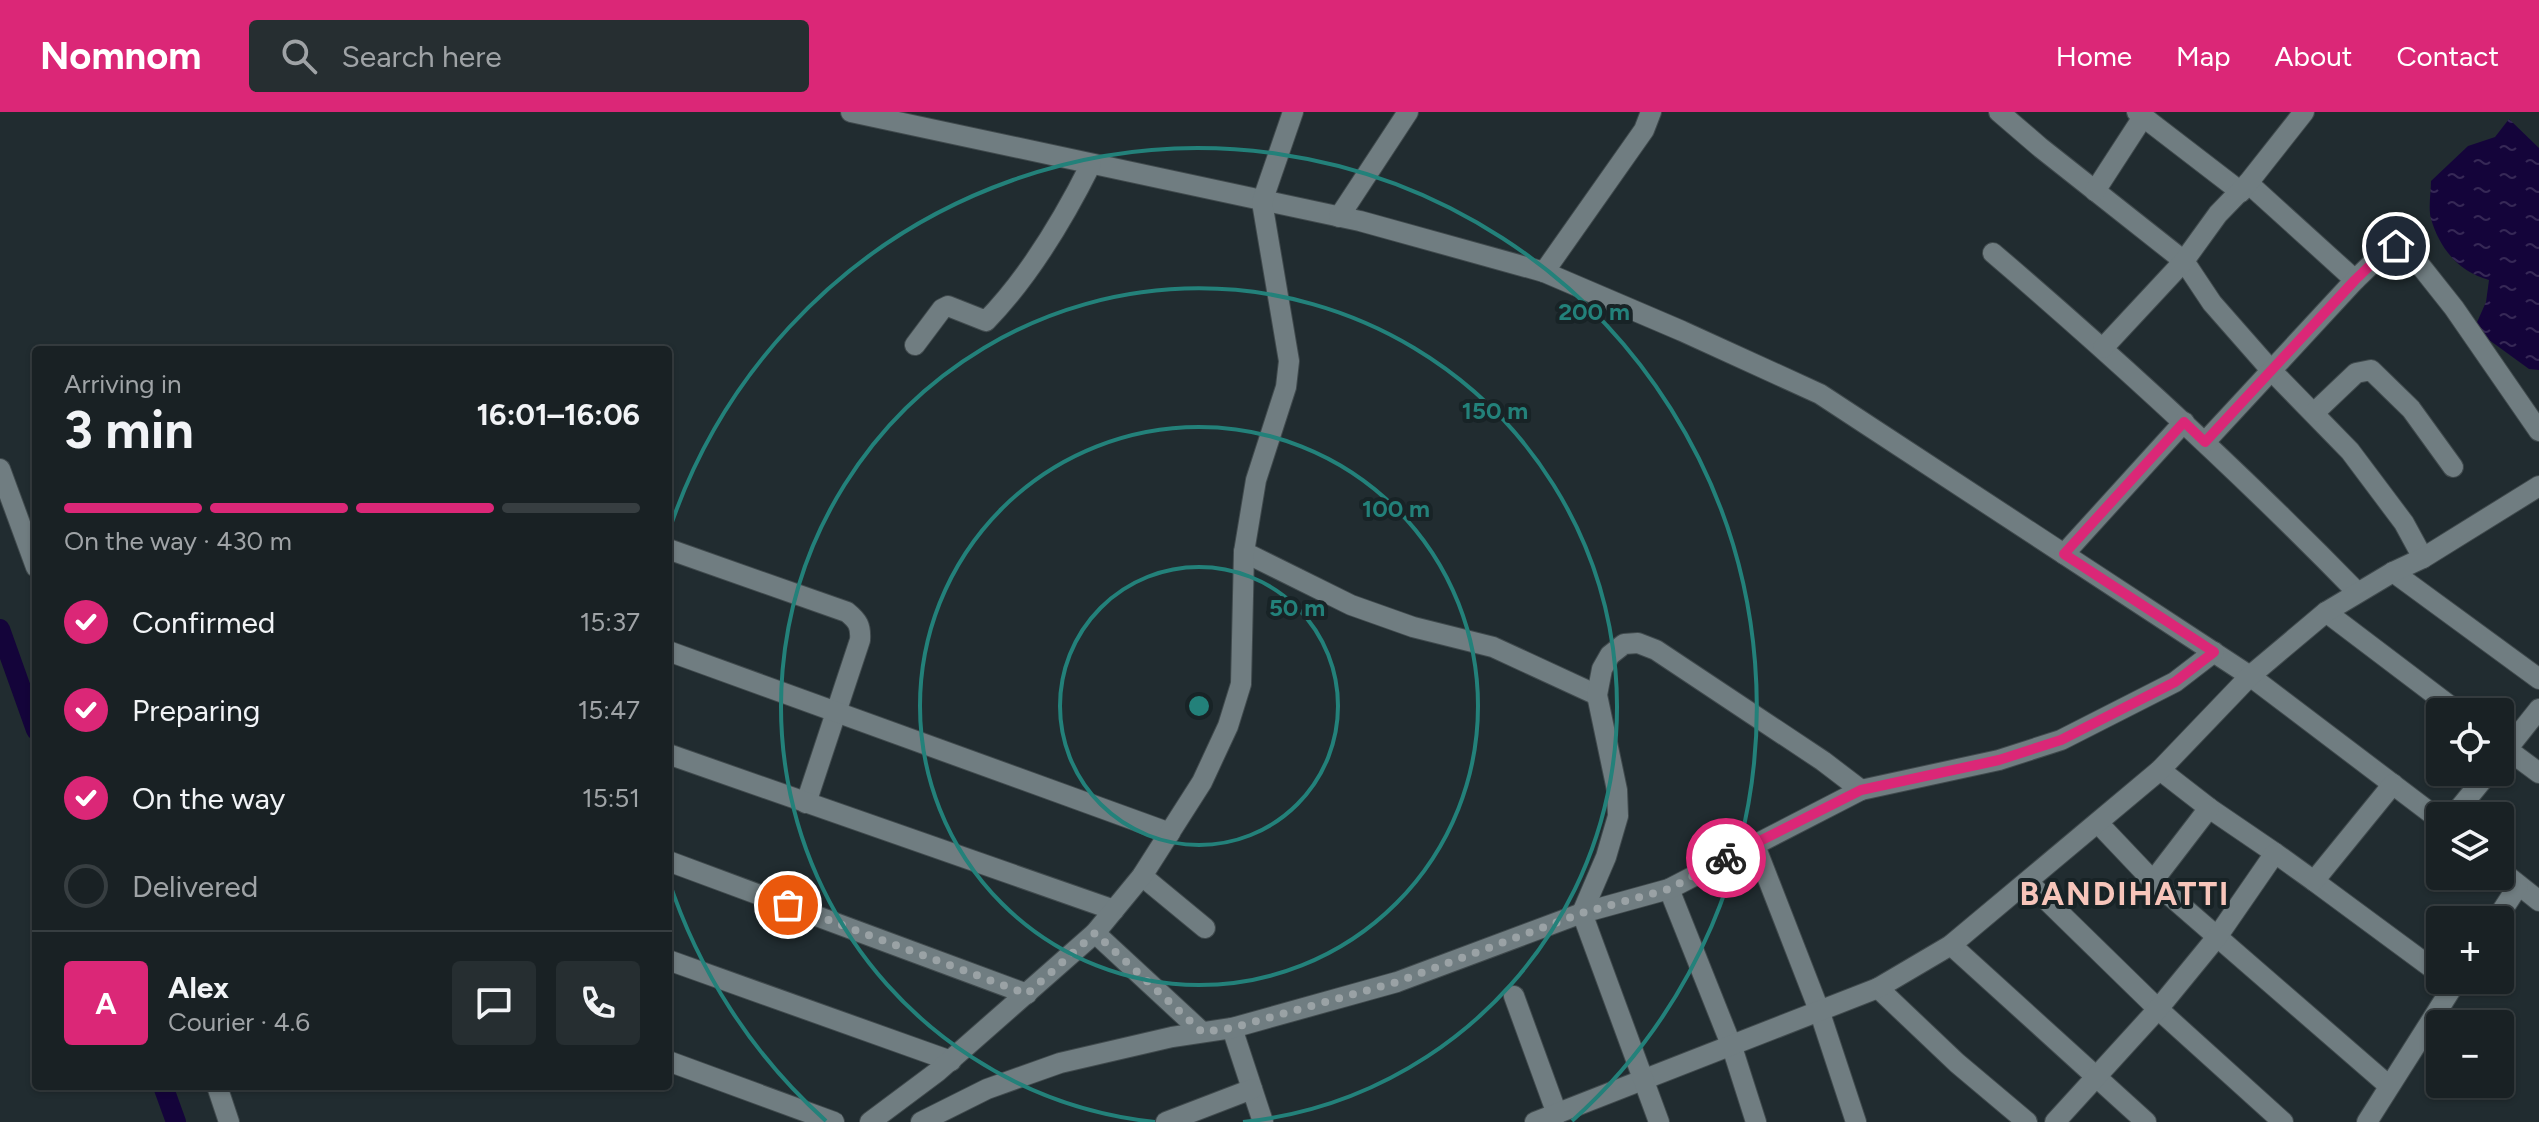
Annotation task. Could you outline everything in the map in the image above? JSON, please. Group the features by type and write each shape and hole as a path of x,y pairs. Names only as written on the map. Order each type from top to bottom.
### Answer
{"street":[{"path":"851,112 1339,217 1544,272 1820,394 2250,676 2426,809"},
{"path":"933,112 958,134"},
{"path":"870,1122 951,1061 1095,933 1142,876 1170,833 1202,782 1228,726 1241,684 1244,552 1256,480 1286,387 1289,361 1262,202 1293,112"},
{"path":"1339,217 1408,112"},
{"path":"1544,272 1644,130 1651,112"},
{"path":"1999,112 2184,261 2212,303 2270,369 2315,412 2373,480 2404,523 2423,558"},
{"path":"2103,348 2184,261 2218,214 2244,188 2301,113"},
{"path":"2095,191 2140,114 2244,188 2355,280"},
{"path":"915,345 942,309 948,306 986,321 1036,258 1067,210 1091,164"},
{"path":"2205,442 2355,280 2387,249 2396,246 2408,250 2454,308 2539,431"},
{"path":"1993,253 2184,422 2357,592"},
{"path":"2315,412 2356,373 2371,370 2411,409 2453,467"},
{"path":"2064,554 2184,422"},
{"path":"0,469 32,556"},
{"path":"1535,1122 1878,988 1951,945 2160,770 2250,676 2326,612 2423,558 2539,486"},
{"path":"672,550 847,612 858,621 860,640 806,803"},
{"path":"1244,552 1351,605 1413,627 1493,647 1597,695"},
{"path":"2393,572 2539,679"},
{"path":"2326,612 2440,698"},
{"path":"1659,1122 1582,913 1606,857 1618,816 1617,790 1597,695 1602,669 1610,655 1624,644 1638,643 1656,650 1823,761 1861,790"},
{"path":"672,652 1170,833"},
{"path":"916,1090 928,1119 987,1089 1060,1063 1232,1028 1397,982 1582,913 1669,889 1861,790 1999,760 2061,740 2175,682 2214,652"},
{"path":"2514,737 2538,712"},
{"path":"672,755 1114,910"},
{"path":"2514,757 2539,773"},
{"path":"2160,770 2426,963"},
{"path":"2314,881 2393,784"},
{"path":"2464,802 2478,786"},
{"path":"2153,881 2209,808"},
{"path":"2098,823 2153,881 2388,1085"},
{"path":"1754,843 1819,1010 1856,1122"},
{"path":"2055,1122 2158,1009 2217,937 2275,853"},
{"path":"672,862 1027,994"},
{"path":"1142,876 1205,928"},
{"path":"2028,882 2158,1009 2283,1122"},
{"path":"2514,882 2539,901"},
{"path":"2505,906 2518,886"},
{"path":"1669,889 1732,1047 1756,1122"},
{"path":"1095,933 1202,1032"},
{"path":"1951,945 2146,1122"},
{"path":"672,961 951,1061"},
{"path":"1878,988 1957,1063 2027,1122"},
{"path":"2367,1122 2442,994"},
{"path":"1514,996 1557,1114"},
{"path":"1232,1028 1263,1122"},
{"path":"672,1062 834,1122"},
{"path":"1166,1122 1252,1089"},
{"path":"218,1090 229,1122"}],"water":[{"path":"2509,119 2539,148 2539,370 2529,369 2474,329 2486,302 2489,280 2469,271 2452,258 2440,240 2430,215 2431,181 2468,146 2495,137"}],"waterway":[{"path":"0,629 32,719"},
{"path":"164,1090 176,1122"}],"way so far":[{"path":"788,905 1027,994 1095,933 1202,1032 1232,1028 1397,982 1582,913 1669,889 1726,858"}],"district":[{"name":"BANDIHATTI","path":"2125,894"}],"route":[{"path":"1726,858 1861,790 1999,760 2061,740 2175,682 2214,652 2064,554 2184,422 2205,442 2355,280 2387,249 2396,246"}]}
